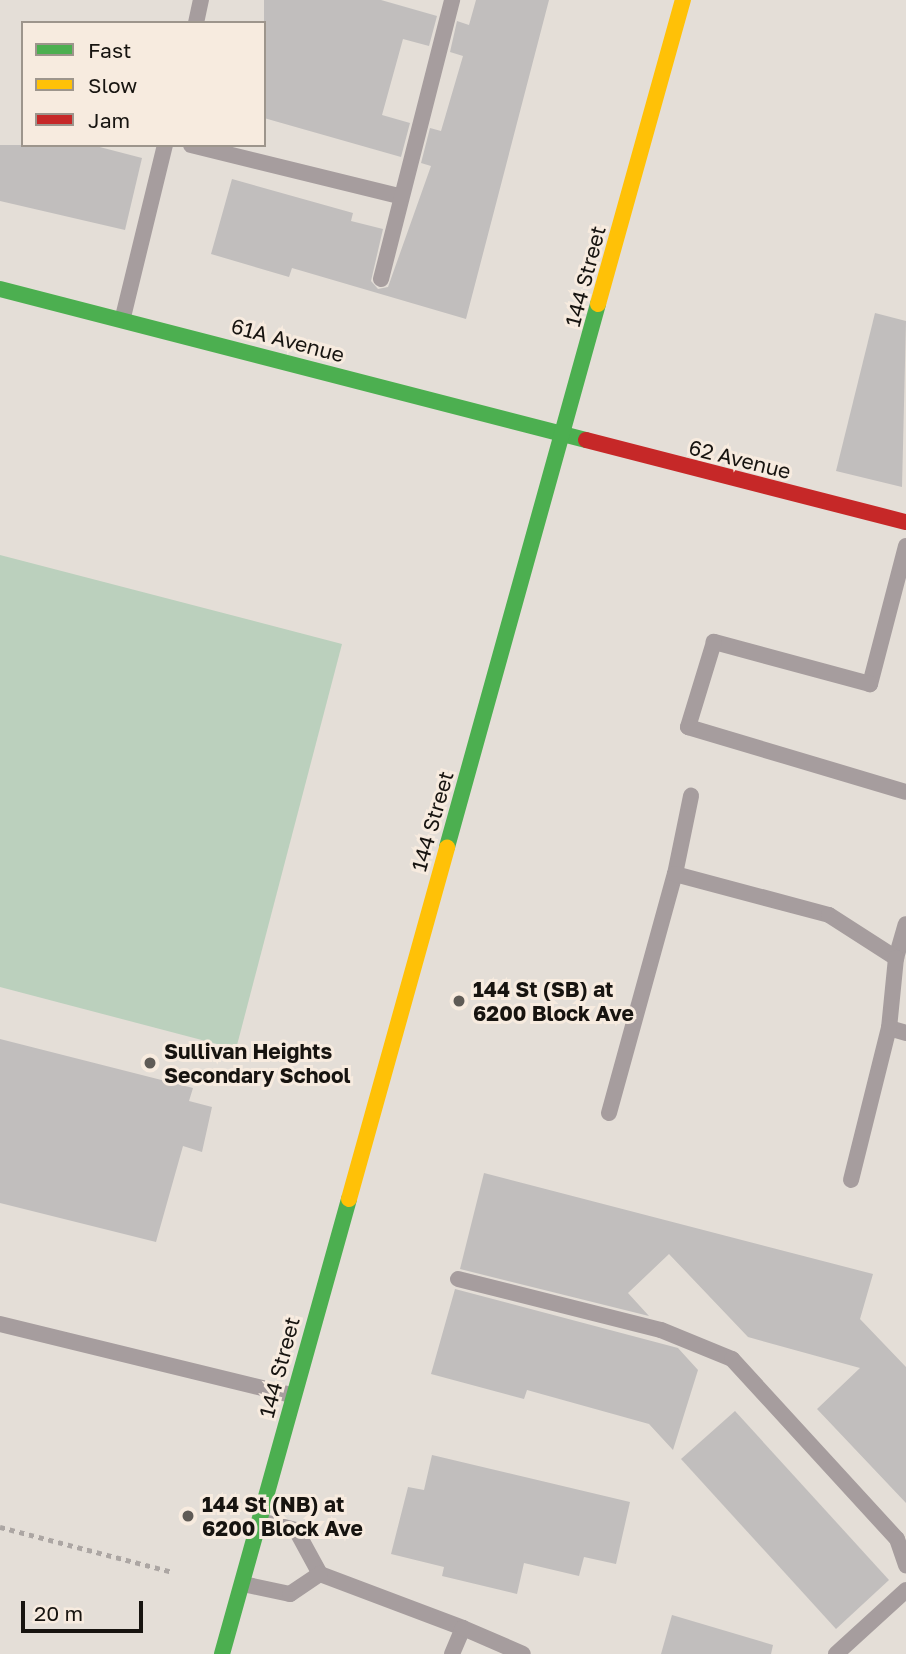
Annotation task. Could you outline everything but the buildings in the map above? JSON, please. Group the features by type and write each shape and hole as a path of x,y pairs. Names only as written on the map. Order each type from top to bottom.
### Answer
{"main road":[{"name":"144 Street","path":"222,1654 292,1395 564,434 682,0"},
{"name":"61A Avenue","path":"0,289 123,317 564,434"},
{"name":"62 Avenue","path":"564,434 906,522"}],"lane":[{"path":"196,21 201,0"},
{"path":"381,279 399,196 452,0"},
{"path":"123,317 166,147"},
{"path":"199,147 399,196"},
{"path":"906,545 870,684 714,642 688,727 906,792"},
{"path":"608,1113 675,874 691,796"},
{"path":"675,874 829,915 896,958"},
{"path":"851,1180 890,1028 896,958 906,924"},
{"path":"890,1028 906,1033"},
{"path":"458,1279 661,1330 732,1359 897,1539 906,1565"},
{"path":"0,1324 292,1395"},
{"path":"260,1521 296,1530 320,1574 463,1628 523,1654"},
{"path":"243,1584 290,1594 320,1574"},
{"path":"836,1654 906,1590"},
{"path":"452,1654 463,1628"}],"path":[{"path":"0,1527 173,1572"}],"green space":[{"path":"0,555 342,644 236,1049 0,987"}],"traffic: fast":[{"path":"0,289 586,440"},
{"path":"447,847 598,304"},
{"path":"222,1654 349,1199"}],"traffic: slow":[{"path":"598,304 683,0"},
{"path":"349,1199 447,847"}],"traffic: jam":[{"path":"586,440 906,522"}],"place":[{"name":"144 St (SB) at 6200 Block Ave","path":"459,1001"},
{"name":"Sullivan Heights Secondary School","path":"150,1063"},
{"name":"144 St (NB) at 6200 Block Ave","path":"188,1516"}]}
